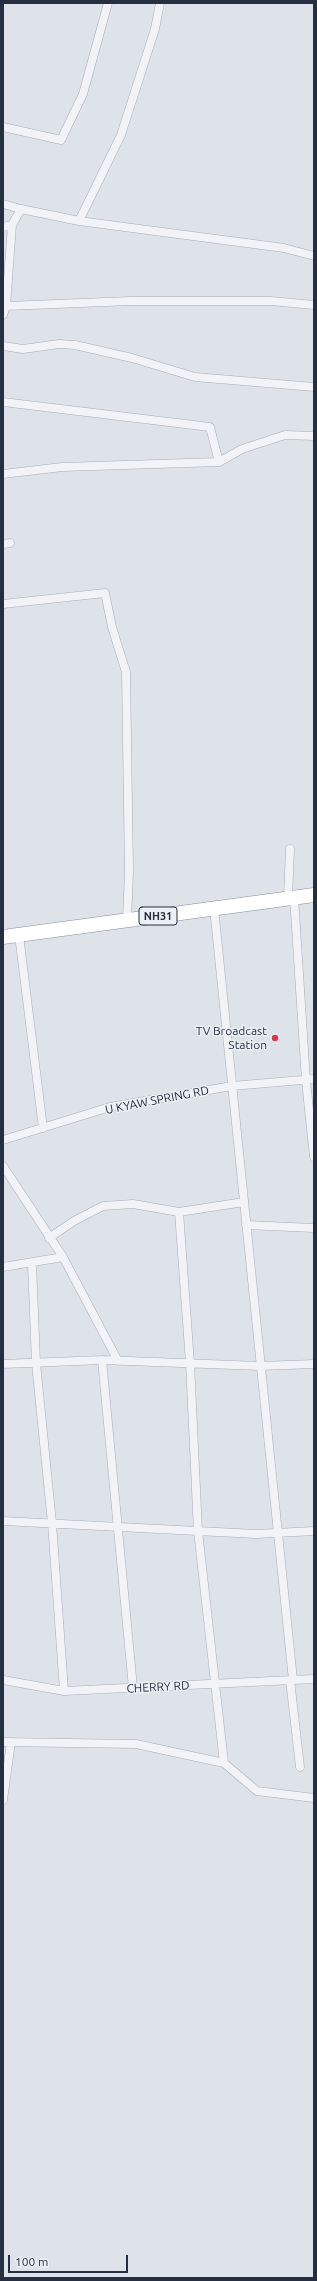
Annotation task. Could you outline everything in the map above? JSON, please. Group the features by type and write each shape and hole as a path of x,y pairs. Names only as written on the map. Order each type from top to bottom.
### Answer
{"highway":[{"name":"NH31","path":"3,937 314,894"}],"street":[{"path":"3,127 61,140 83,94 108,3"},
{"path":"79,221 121,135 155,29 160,3"},
{"path":"3,204 79,221 284,248 314,256"},
{"path":"3,315 6,306 12,225 21,209"},
{"path":"3,227 12,225"},
{"path":"6,306 131,301 263,301 314,305"},
{"path":"3,346 23,350 59,344 74,345 132,358 196,377 314,387"},
{"path":"3,402 210,427 219,462"},
{"path":"3,474 62,467 219,462 242,450 285,436 314,436"},
{"path":"3,604 105,593 112,627 126,672 129,872 127,920"},
{"path":"290,849 291,898 310,1080 314,1157"},
{"path":"214,908 278,1533 300,1767"},
{"path":"19,935 43,1128"},
{"name":"U KYAW SPRING RD","path":"3,1140 110,1107 232,1086 310,1080"},
{"path":"3,1166 49,1238 63,1257 118,1361"},
{"path":"49,1238 74,1221 103,1206 133,1204 179,1212 244,1202"},
{"path":"179,1212 190,1363 198,1531 224,1763"},
{"path":"246,1225 314,1228"},
{"path":"3,1267 32,1264 63,1257"},
{"path":"32,1264 36,1363 52,1523 64,1691"},
{"path":"3,1364 102,1360 260,1366 314,1364"},
{"path":"102,1360 116,1527 133,1688"},
{"path":"3,1521 256,1534 314,1531"},
{"name":"CHERRY RD","path":"3,1680 64,1691 314,1679"},
{"path":"3,1800 7,1742 136,1744 224,1763 257,1791 314,1798"}],"place":[{"name":"TV Broadcast Station","path":"275,1038"}]}
